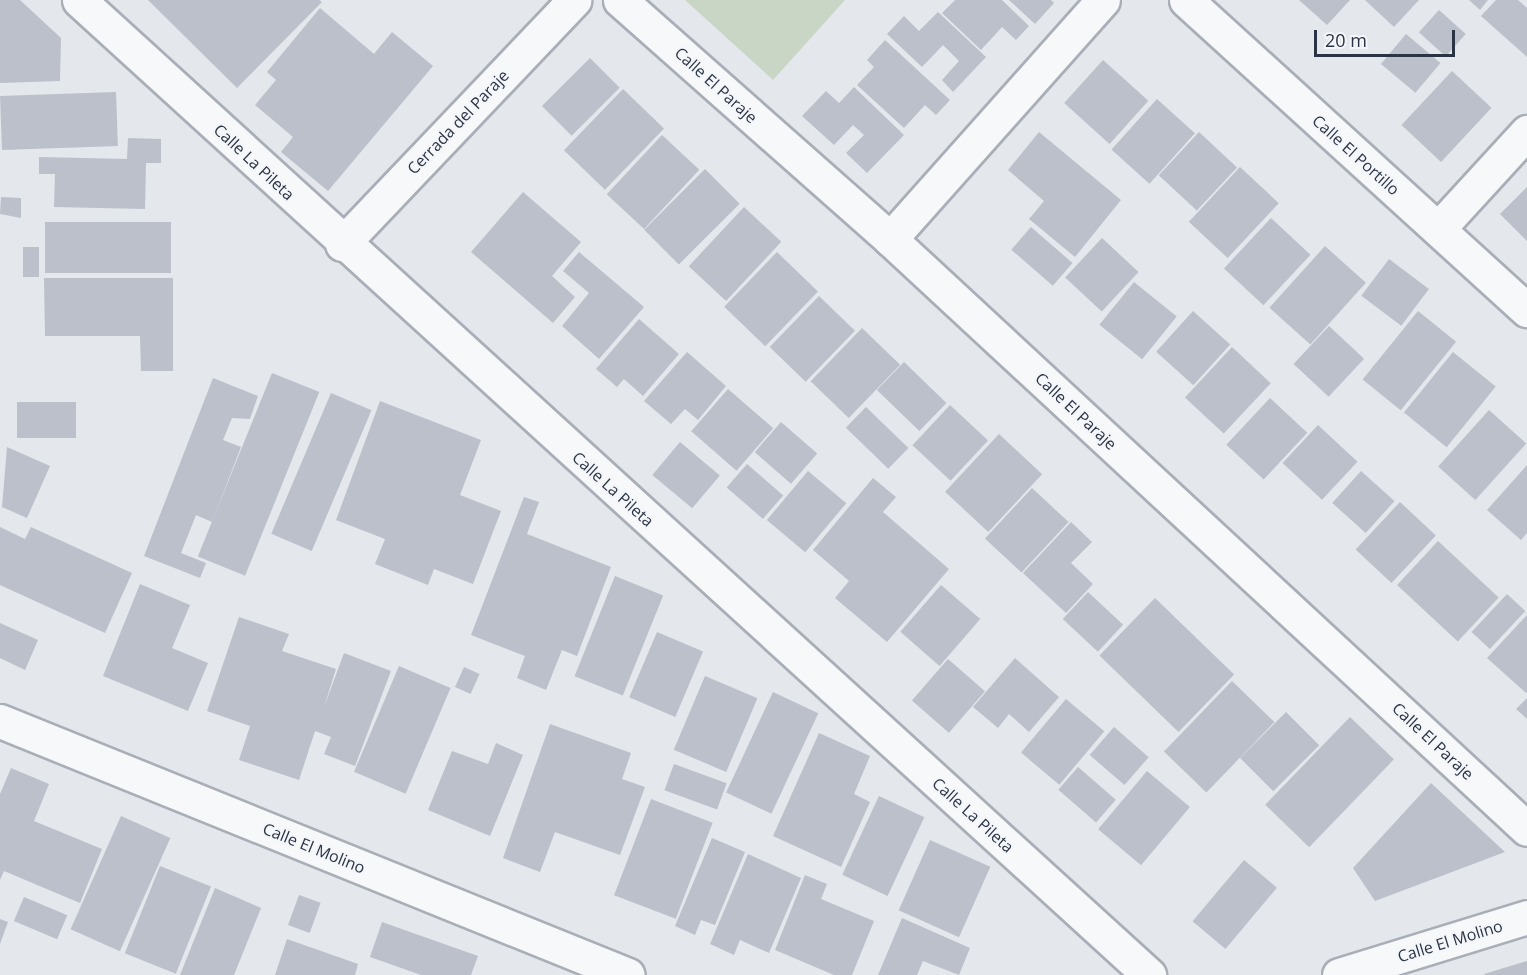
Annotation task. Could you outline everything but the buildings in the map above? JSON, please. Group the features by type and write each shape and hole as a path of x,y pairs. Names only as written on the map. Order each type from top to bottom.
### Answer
{"street":[{"name":"Calle La Pileta","path":"79,0 342,244 1149,975"},
{"name":"Cerrada del Paraje","path":"342,244 574,0"},
{"name":"Calle El Paraje","path":"620,0 890,239 1527,829"},
{"path":"890,239 1104,0"},
{"name":"Calle El Portillo","path":"1186,0 1527,310"},
{"path":"1438,229 1527,132"},
{"name":"Calle El Molino","path":"0,721 628,975"},
{"name":"Calle El Molino","path":"1339,975 1527,917"}],"green space":[{"path":"685,0 845,0 773,80"}]}
